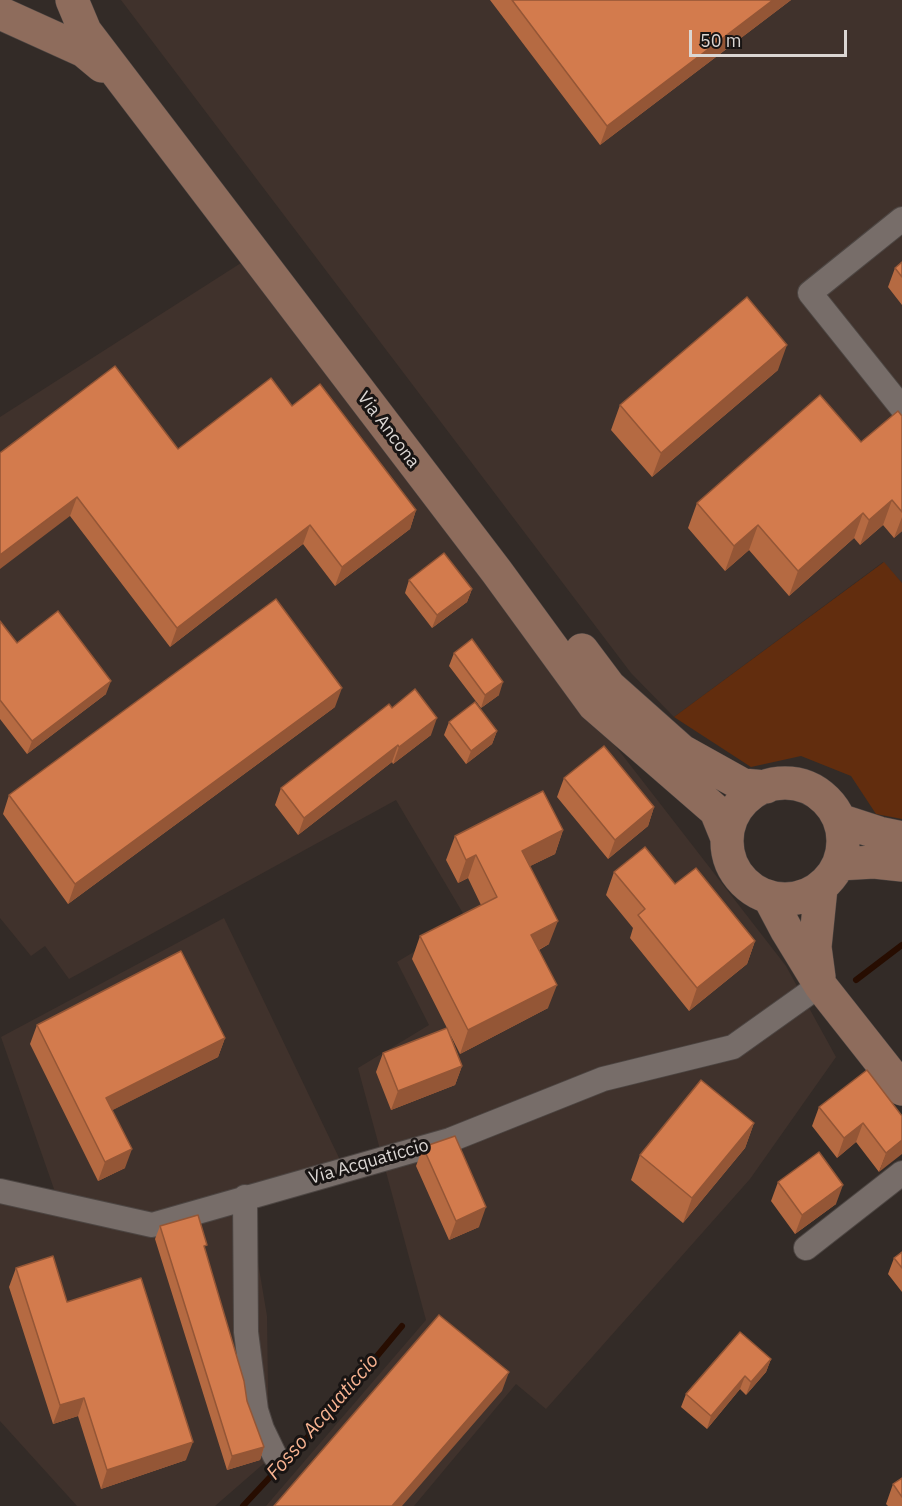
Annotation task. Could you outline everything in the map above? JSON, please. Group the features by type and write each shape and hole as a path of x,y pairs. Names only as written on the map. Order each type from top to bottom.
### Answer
{"main road":[{"name":"Via Ancona","path":"72,0 85,31 124,84 497,572 594,705 716,811 727,838"},
{"name":"Via Ancona","path":"96,0 107,24 609,686 682,751 743,785 766,787"},
{"path":"0,13 84,51 124,84"},
{"path":"820,985 815,947 830,876 843,849 843,834 839,820 825,799 809,788 791,783 766,787 754,792 735,812 727,838 731,863 747,885 769,897 796,898 830,876 874,862 902,865"},
{"path":"839,820 902,838"},
{"path":"769,897 820,985 902,1089"}],"street":[{"path":"902,219 810,293 902,408"},
{"name":"Via Acquaticcio","path":"0,1191 152,1225 450,1140 603,1079 733,1047 820,985"},
{"path":"806,1248 902,1173"},
{"path":"0,1175 47,1202"},
{"path":"245,1197 246,1332 256,1410 275,1456"}],"shaded area":[{"path":"121,0 902,0 902,583 883,562 674,717 631,673"},
{"path":"241,263 786,966 836,1057 750,1179 546,1409 516,1384 414,1506 266,1506 426,1320 358,1068 429,1025 397,962 467,920 396,800 69,979 45,946 31,956 0,918 0,417"},
{"path":"884,562 902,583 902,819 876,814 851,776 801,756 751,767 674,717"},
{"path":"224,918 341,1162 246,1191 267,1316 269,1459 215,1506 77,1506 0,1421 0,1197 62,1212 1,1037"}],"building":[{"path":"512,0 773,0 607,126"},
{"path":"902,262 902,277 895,268"},
{"path":"747,297 787,345 661,453 620,405"},
{"path":"115,366 178,449 271,378 292,406 320,384 416,510 342,567 310,525 177,628 77,497 0,555 0,453"},
{"path":"820,395 861,442 898,411 902,416 902,512 892,500 869,520 863,513 798,571 758,525 734,546 697,503"},
{"path":"444,553 472,589 437,615 409,580"},
{"path":"276,599 342,688 75,884 9,795"},
{"path":"58,611 111,681 32,741 0,700 0,621 17,643"},
{"path":"472,639 503,682 485,695 454,653"},
{"path":"415,689 437,718 399,747 398,745 304,818 281,788 389,704 392,708"},
{"path":"475,702 497,731 471,751 449,722"},
{"path":"604,746 654,807 615,840 564,778"},
{"path":"543,791 563,830 522,851 558,921 531,935 557,985 468,1030 420,936 497,897 476,855 466,860 455,836"},
{"path":"645,847 675,884 696,868 755,941 697,988 638,915 645,909 614,872"},
{"path":"181,951 225,1038 106,1098 132,1149 105,1162 37,1025"},
{"path":"447,1028 462,1066 398,1091 383,1053"},
{"path":"867,1070 902,1116 902,1140 886,1153 863,1123 844,1138 819,1107"},
{"path":"701,1080 754,1123 692,1198 640,1155"},
{"path":"455,1136 486,1207 456,1221 423,1147"},
{"path":"819,1152 843,1185 802,1215 778,1182"},
{"path":"198,1215 207,1245 204,1246 244,1381 247,1401 264,1447 232,1456 160,1226"},
{"path":"902,1252 902,1268 894,1258"},
{"path":"53,1256 67,1302 141,1278 193,1442 107,1470 84,1398 60,1405 16,1268"},
{"path":"439,1315 509,1372 392,1506 274,1506"},
{"path":"740,1332 771,1359 751,1382 745,1376 711,1416 686,1394"},
{"path":"902,1478 902,1497 893,1484"}],"waterway":[{"path":"856,980 902,945"},
{"name":"Fosso Acquaticcio","path":"243,1506 328,1415 402,1326"}]}
